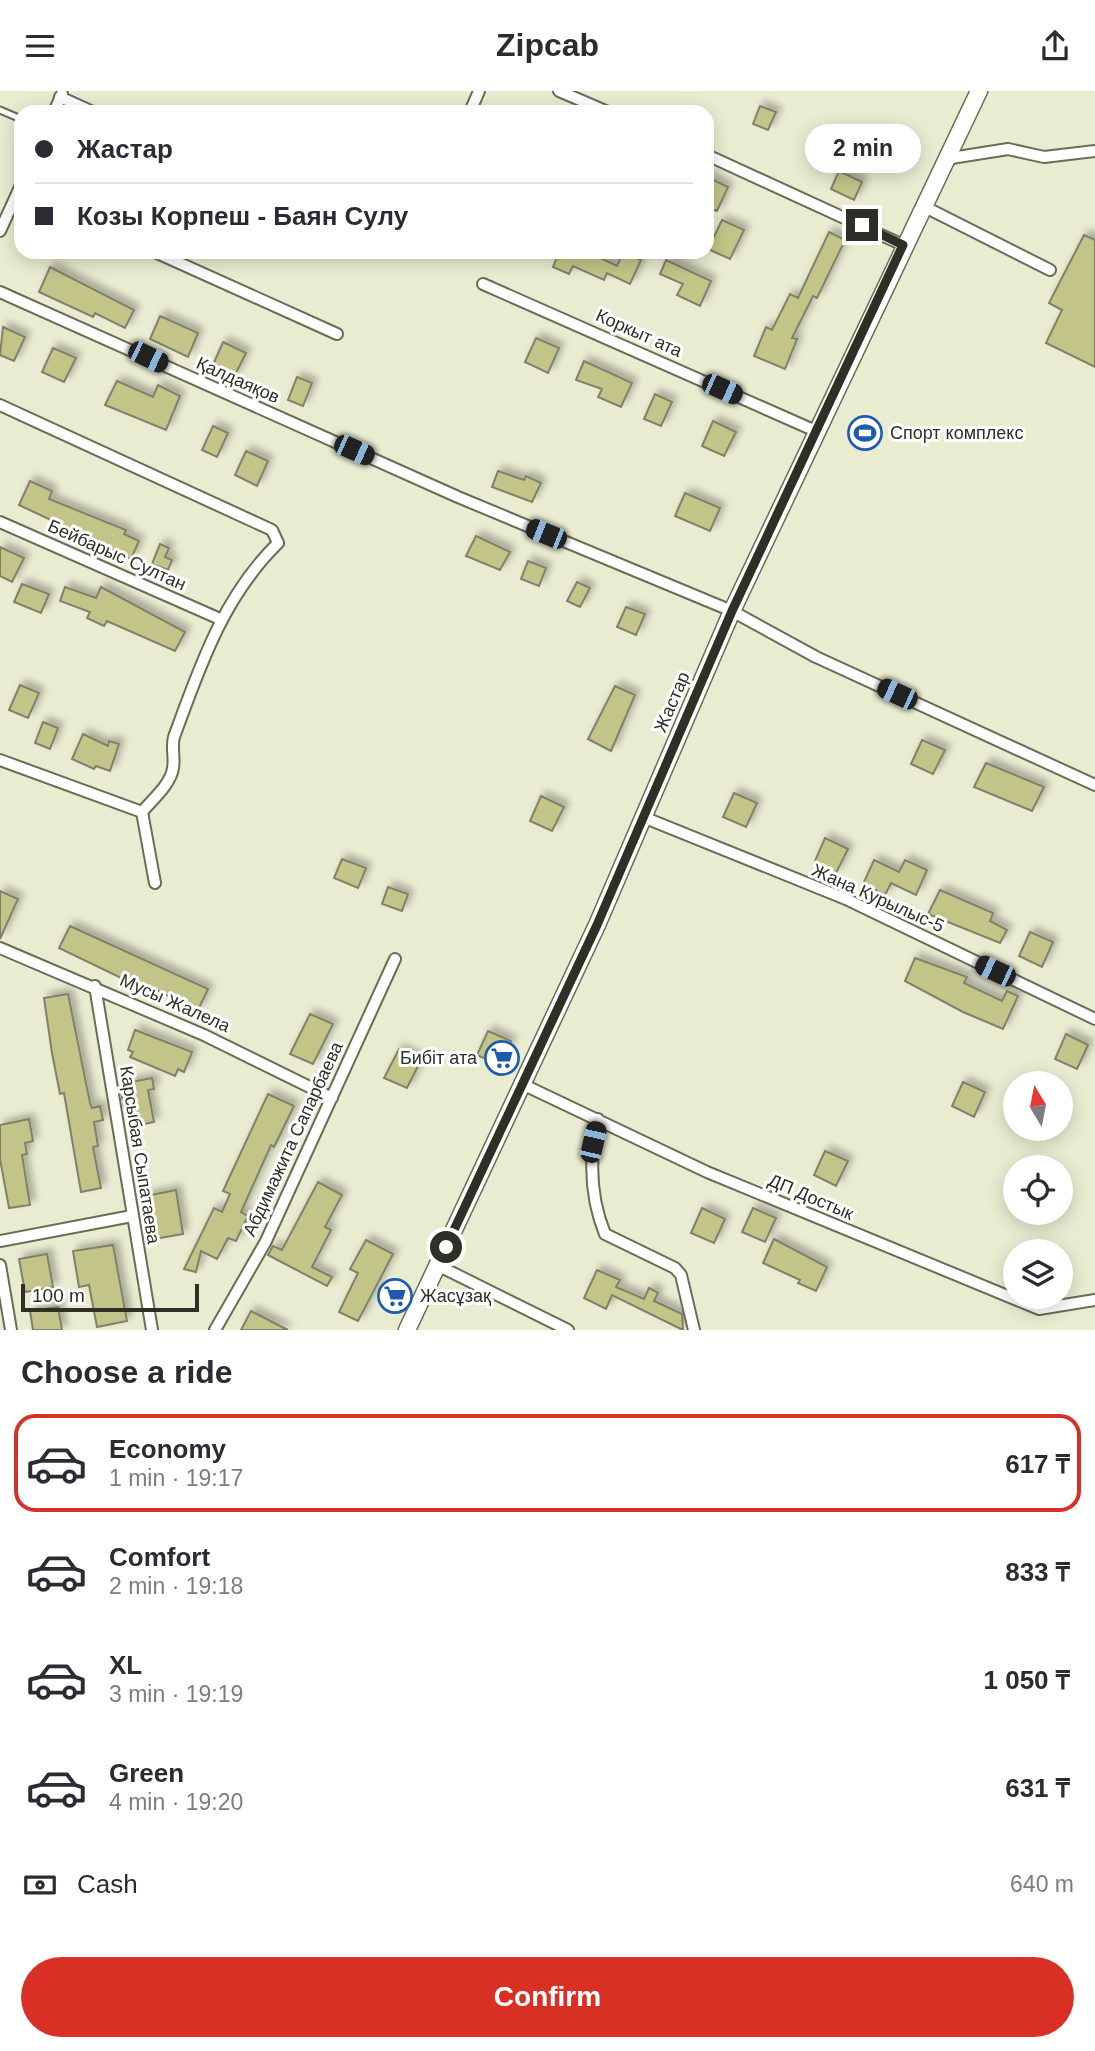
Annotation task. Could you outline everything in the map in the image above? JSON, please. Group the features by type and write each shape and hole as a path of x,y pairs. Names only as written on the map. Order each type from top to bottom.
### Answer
{"street":[{"path":"559,91 592,105"},
{"name":"Жастар","path":"407,1330 643,817 732,611 818,432 903,245 979,91"},
{"path":"62,94 81,105"},
{"path":"945,159 1009,149 1044,157 1095,151"},
{"path":"714,158 903,245"},
{"path":"0,231 14,202"},
{"path":"923,206 1050,270"},
{"path":"171,259 337,334"},
{"name":"Коркыт ата","path":"483,283 818,432"},
{"name":"Қалдаяқов","path":"0,292 423,481 732,611 816,657 1095,785"},
{"path":"0,404 272,530 278,543 235,594 220,619 205,649 172,744 172,775 142,812 155,883"},
{"name":"Бейбарыс Султан","path":"0,523 220,619"},
{"path":"0,760 142,812"},
{"name":"Жана Курылыс-5","path":"643,817 846,899 1095,1019"},
{"name":"Мусы Жалела","path":"0,949 95,986 332,1098"},
{"name":"Абдимажита Сапарбаева","path":"215,1330 266,1241 395,960"},
{"name":"Карсыбая Сыпатаева","path":"95,986 152,1330"},
{"name":"ДП Достык","path":"522,1084 720,1177 1039,1309 1095,1300"},
{"path":"598,1119 593,1142 591,1176 605,1234 675,1268 681,1275 694,1330"},
{"path":"0,1241 132,1216"},
{"path":"0,1265 11,1330"},
{"path":"437,1265 568,1330"}],"building":[{"path":"760,106 776,112 768,130 753,124"},
{"path":"839,171 862,182 854,200 831,189"},
{"path":"714,180 728,187 717,211 714,210"},
{"path":"722,220 744,230 730,259 714,252 714,237"},
{"path":"829,232 845,240 817,298 813,296 792,338 797,339 785,369 754,356 766,327 772,330 790,294 798,298"},
{"path":"1084,235 1095,240 1095,367 1046,343 1062,310 1049,303"},
{"path":"556,259 602,259 617,266 620,259 641,260 630,284 607,273 604,280 573,266 569,274 553,267"},
{"path":"666,260 711,281 700,306 677,295 683,284 660,274"},
{"path":"50,267 134,310 125,328 95,313 93,317 39,292"},
{"path":"160,316 198,333 188,357 150,339"},
{"path":"3,327 25,337 14,361 0,355"},
{"path":"536,338 559,348 548,373 525,362"},
{"path":"223,342 246,353 234,377 212,367"},
{"path":"53,348 76,358 64,382 42,372"},
{"path":"584,361 632,383 621,407 598,397 602,389 576,380"},
{"path":"297,377 312,383 303,406 288,400"},
{"path":"117,381 153,397 158,385 180,396 166,430 105,405"},
{"path":"655,394 672,402 661,426 644,419"},
{"path":"713,421 736,432 724,456 702,446"},
{"path":"213,426 228,433 217,457 202,450"},
{"path":"246,451 268,461 257,486 235,475"},
{"path":"498,471 524,480 526,476 541,483 532,502 492,487"},
{"path":"30,481 52,491 49,499 126,530 124,534 139,541 131,559 84,541 52,524 53,521 19,505"},
{"path":"685,493 720,508 710,531 675,516"},
{"path":"476,536 510,552 500,570 466,556"},
{"path":"160,544 169,548 165,557 172,560 168,570 152,564"},
{"path":"0,547 24,558 12,582 0,576"},
{"path":"528,561 546,568 539,586 521,579"},
{"path":"577,582 590,588 580,607 567,601"},
{"path":"22,584 49,594 41,613 14,602"},
{"path":"65,587 96,598 101,587 185,632 175,651 107,621 104,626 87,618 90,612 60,601"},
{"path":"626,607 645,614 636,635 617,627"},
{"path":"20,685 39,693 28,718 9,710"},
{"path":"615,686 635,695 611,751 588,739"},
{"path":"43,722 58,728 50,749 35,743"},
{"path":"83,734 108,746 109,741 119,744 110,771 96,766 94,769 72,759"},
{"path":"922,740 945,750 933,774 911,764"},
{"path":"986,763 1044,787 1032,811 974,787"},
{"path":"734,793 757,803 746,827 723,817"},
{"path":"541,796 564,807 552,831 530,821"},
{"path":"825,838 848,849 836,873 814,863"},
{"path":"342,859 366,868 358,888 334,878"},
{"path":"874,860 899,872 905,860 927,870 916,895 891,883 885,895 863,884"},
{"path":"388,887 408,894 402,911 382,904"},
{"path":"940,890 993,913 990,921 1007,930 1000,943 928,914"},
{"path":"0,891 18,899 0,939"},
{"path":"70,926 208,989 198,1010 148,986 146,990 59,948"},
{"path":"1030,932 1053,942 1042,967 1019,956"},
{"path":"915,958 967,977 964,983 1002,1001 1007,991 1018,996 1003,1029 963,1012 905,981"},
{"path":"68,994 90,1103 92,1108 100,1106 103,1120 94,1122 98,1146 93,1147 101,1188 81,1192 64,1093 60,1094 52,1053 44,998"},
{"path":"310,1014 333,1024 313,1064 290,1054"},
{"path":"135,1030 192,1052 184,1072 178,1069 175,1076 130,1057 133,1052 128,1050"},
{"path":"488,1031 511,1041 499,1065 477,1055"},
{"path":"1066,1034 1088,1045 1077,1069 1055,1059"},
{"path":"399,1049 421,1060 407,1088 384,1078"},
{"path":"152,1078 154,1089 148,1090 154,1122 134,1126 130,1106 124,1107 121,1092 127,1091 126,1083"},
{"path":"963,1082 985,1092 974,1117 952,1106"},
{"path":"268,1094 294,1106 274,1147 271,1145 241,1212 248,1216 236,1241 228,1238 217,1259 201,1251 196,1272 184,1269 214,1208 222,1212 230,1194 223,1191"},
{"path":"29,1119 33,1141 25,1143 27,1154 22,1155 30,1205 9,1208 0,1159 0,1125"},
{"path":"825,1151 848,1161 836,1186 814,1175"},
{"path":"318,1182 342,1195 325,1227 331,1230 312,1267 332,1277 327,1286 268,1255 273,1246 282,1250"},
{"path":"176,1190 183,1234 154,1239 146,1196"},
{"path":"702,1208 725,1219 714,1243 691,1233"},
{"path":"753,1208 776,1218 765,1242 742,1232"},
{"path":"774,1239 827,1267 816,1291 798,1283 800,1280 763,1263"},
{"path":"366,1240 393,1254 358,1321 339,1312 358,1273 350,1269"},
{"path":"113,1245 127,1321 97,1327 89,1285 79,1287 73,1251"},
{"path":"47,1254 53,1287 25,1292 19,1259"},
{"path":"597,1270 620,1280 616,1287 644,1299 649,1288 658,1293 654,1301 682,1314 683,1330 612,1295 606,1309 584,1298"},
{"path":"58,1307 62,1330 33,1330 30,1311"},
{"path":"251,1311 288,1330 241,1330"}],"place":[{"name":"Спорт комплекс","path":"865,433"},
{"name":"Бибіт ата","path":"502,1058"},
{"name":"Жасұзақ","path":"395,1296"}],"route":[{"path":"446,1247 597,925 732,611 818,432 903,245 862,225"}]}
